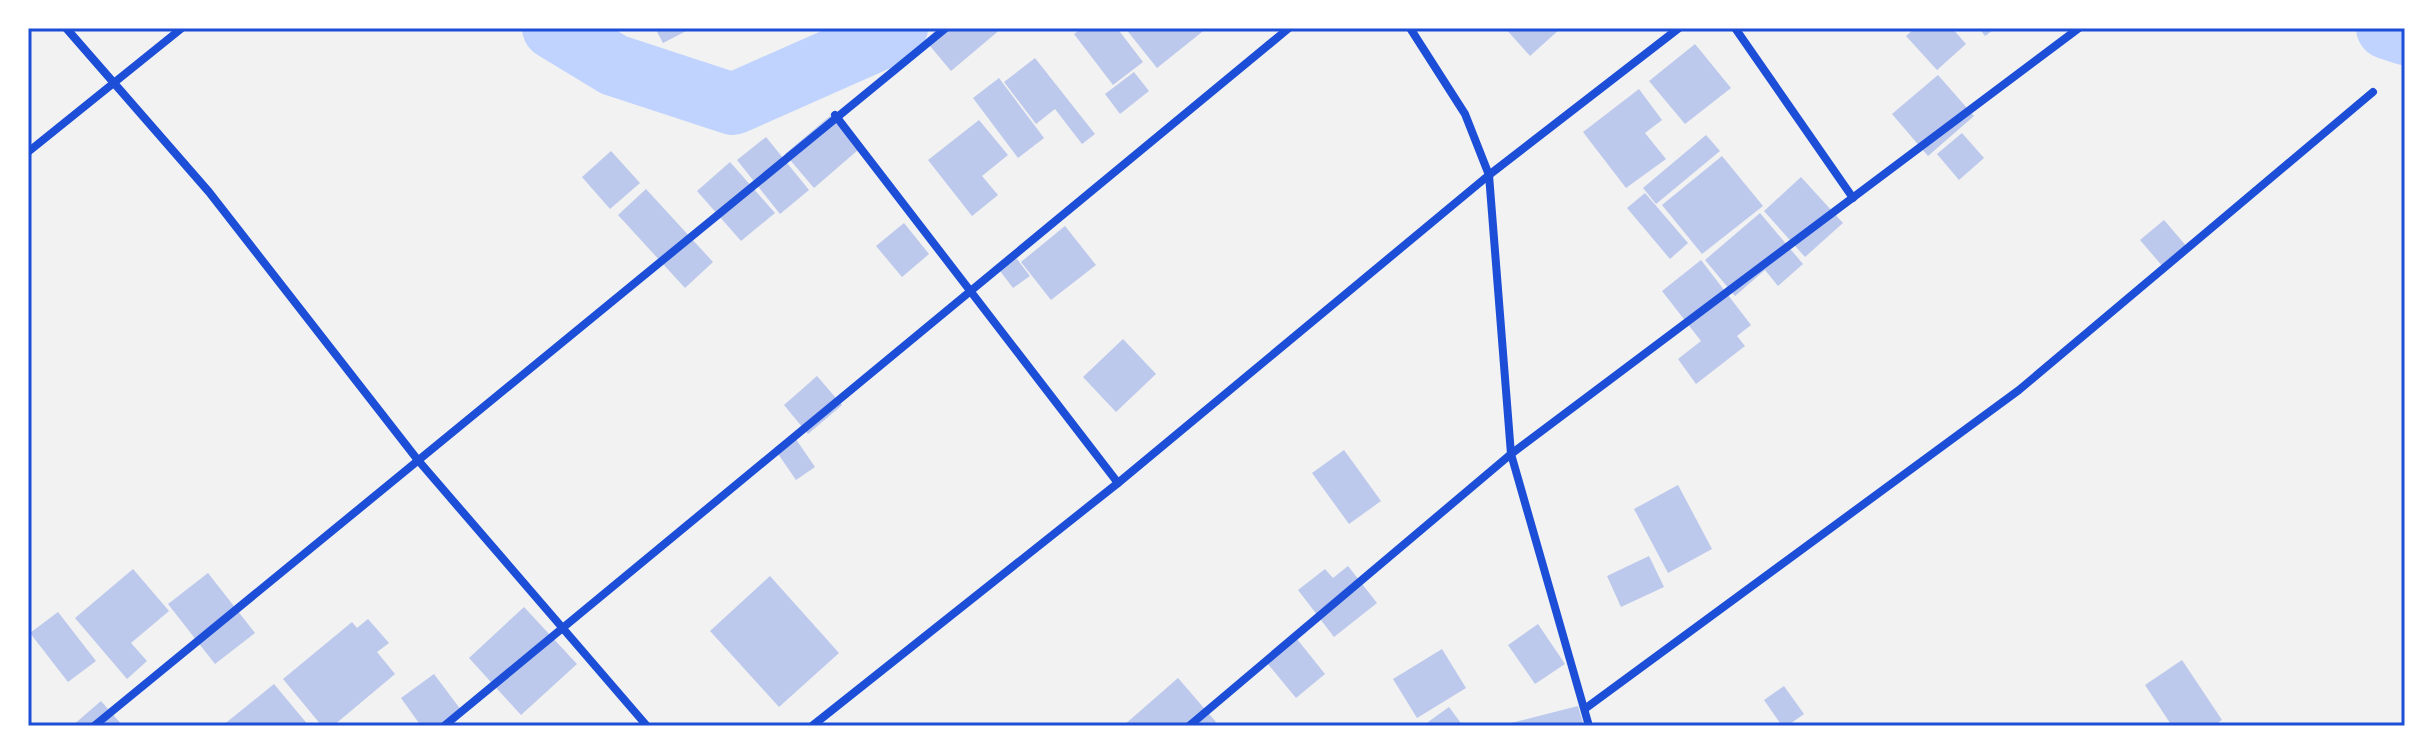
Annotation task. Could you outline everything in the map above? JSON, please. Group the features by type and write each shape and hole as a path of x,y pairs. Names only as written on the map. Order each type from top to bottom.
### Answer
{"street":[{"path":"66,28 209,192 417,459 647,726"},
{"path":"28,152 112,81 182,28"},
{"path":"94,726 835,115 946,28"},
{"path":"444,726 1289,28"},
{"path":"1410,28 1465,114 1489,175 1511,454 1589,726"},
{"path":"812,726 1118,483 1489,175 1679,28"},
{"path":"1735,28 1853,198"},
{"path":"1189,726 1511,454 2079,28"},
{"path":"1586,708 2019,390 2373,92"},
{"path":"835,115 1118,483"}],"building":[{"path":"655,28 692,28 663,43"},
{"path":"939,28 1002,28 951,71 925,40"},
{"path":"1082,28 1117,28 1143,62 1113,85 1074,34"},
{"path":"1125,28 1207,28 1157,68"},
{"path":"1505,28 1561,28 1530,56"},
{"path":"1915,28 1952,28 1966,44 1937,70 1906,36"},
{"path":"1979,28 1996,28 1985,36"},
{"path":"1695,44 1731,88 1685,124 1649,81"},
{"path":"1035,58 1095,134 1082,144 1055,109 1036,124 1004,82"},
{"path":"1134,72 1149,91 1120,114 1105,94"},
{"path":"1938,75 1974,116 1928,156 1892,114"},
{"path":"999,78 1044,138 1018,158 973,98"},
{"path":"1639,89 1662,120 1645,133 1666,159 1626,188 1583,132"},
{"path":"830,116 858,150 814,188 785,154"},
{"path":"979,120 1008,155 982,176 998,195 972,216 928,160"},
{"path":"1962,133 1984,158 1959,180 1937,154"},
{"path":"1706,135 1720,151 1656,204 1643,188"},
{"path":"766,137 809,190 780,214 737,160"},
{"path":"611,151 640,183 610,209 582,177"},
{"path":"1722,156 1763,206 1702,254 1662,205"},
{"path":"730,162 775,213 741,241 697,191"},
{"path":"1801,177 1843,223 1805,257 1764,211"},
{"path":"646,189 713,262 685,288 618,215"},
{"path":"1645,193 1688,243 1670,259 1627,208"},
{"path":"1760,213 1803,264 1778,286 1765,270 1735,296 1705,260"},
{"path":"2164,220 2188,248 2164,268 2140,240"},
{"path":"904,223 929,254 902,277 876,246"},
{"path":"1065,226 1096,265 1051,300 1021,262"},
{"path":"1014,255 1030,276 1013,288 997,267"},
{"path":"1701,260 1751,325 1737,336 1745,346 1696,384 1678,359 1701,341 1662,291"},
{"path":"1123,339 1156,374 1116,412 1083,377"},
{"path":"817,376 842,405 808,434 784,405"},
{"path":"793,435 815,467 796,480 774,448"},
{"path":"1344,450 1381,501 1349,524 1312,473"},
{"path":"1678,485 1712,549 1668,573 1634,509"},
{"path":"1649,556 1664,587 1621,607 1607,576"},
{"path":"1348,566 1377,603 1334,637 1298,590 1325,569 1333,578"},
{"path":"133,569 169,611 131,643 147,661 127,679 75,618"},
{"path":"208,573 255,633 215,664 168,604"},
{"path":"770,576 839,653 779,707 710,631"},
{"path":"524,607 577,664 521,715 469,658"},
{"path":"58,612 96,661 68,682 30,633"},
{"path":"368,619 389,643 377,652 395,674 333,726 322,726 283,679 352,622 357,628"},
{"path":"1538,624 1565,664 1535,684 1508,645"},
{"path":"1297,639 1325,674 1296,698 1267,663"},
{"path":"1442,649 1466,688 1417,718 1393,679"},
{"path":"2182,660 2222,720 2213,726 2172,726 2145,685"},
{"path":"434,674 464,714 447,726 421,726 401,698"},
{"path":"1178,678 1216,722 1211,726 1123,726"},
{"path":"274,684 309,726 222,726"},
{"path":"1784,686 1804,714 1787,726 1782,726 1764,700"},
{"path":"101,701 123,726 72,726"},
{"path":"1578,706 1584,726 1503,725"},
{"path":"1449,707 1463,726 1431,726 1428,722"}],"waterway":[{"path":"553,28 614,65 733,104 891,34 897,28"},
{"path":"2387,28 2405,34"}]}
